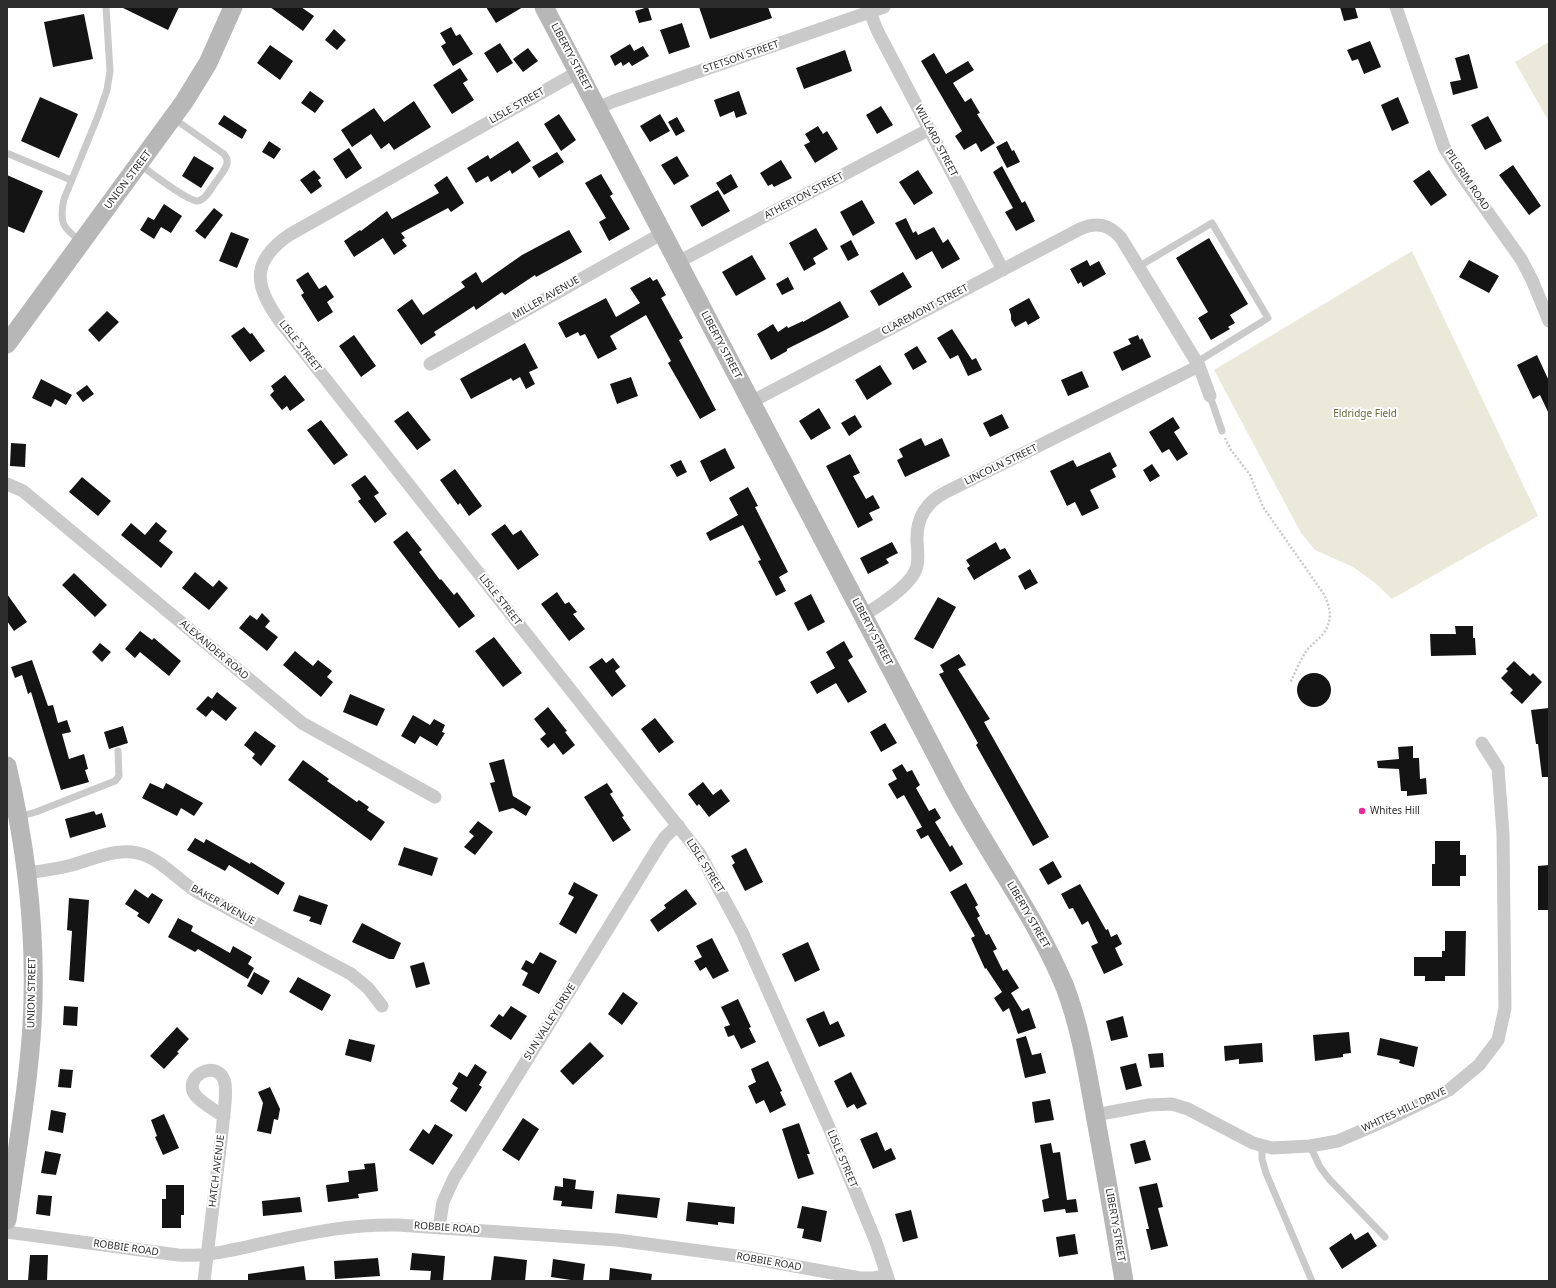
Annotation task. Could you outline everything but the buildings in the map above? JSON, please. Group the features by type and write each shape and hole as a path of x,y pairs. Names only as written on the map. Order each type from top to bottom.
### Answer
{"main road":[{"name":"UNION STREET","path":"7,344 173,118 208,63 234,7"},
{"name":"LIBERTY STREET","path":"544,7 963,805 1029,914 1054,963 1065,988 1085,1060 1124,1281"},
{"name":"UNION STREET","path":"7,1220 22,1118 32,1025 32,957 26,873 18,817 8,776"}],"street":[{"name":"STETSON STREET","path":"598,108 614,101 884,7"},
{"name":"PILGRIM ROAD","path":"1396,7 1444,146 1460,173 1521,259 1532,280 1549,321"},
{"name":"WILLARD STREET","path":"870,12 877,30 1003,270"},
{"name":"LISLE STREET","path":"578,72 289,235 274,246 265,257 261,269 261,282 265,297 279,320 678,825 706,863 742,932 837,1146 876,1242 888,1278"},
{"name":"ATHERTON STREET","path":"678,262 930,129"},
{"name":"CLAREMONT STREET","path":"751,402 1080,229 1094,224 1107,226 1117,233 1138,267"},
{"name":"MILLER AVENUE","path":"430,364 663,233"},
{"path":"1138,267 1198,364 1210,396"},
{"name":"LINCOLN STREET","path":"863,615 878,606 901,588 913,576 918,564 918,526 923,512 934,499 1198,364"},
{"name":"ALEXANDER ROAD","path":"7,484 17,487 23,491 302,724 435,797"},
{"name":"WHITES HILL DRIVE","path":"1095,1115 1149,1105 1172,1104 1188,1109 1246,1140 1262,1145 1272,1148 1310,1146 1338,1141 1391,1118 1448,1090 1479,1065 1498,1040 1505,1008 1503,834 1498,768 1482,743"},
{"name":"SUN VALLEY DRIVE","path":"440,1228 443,1202 454,1178 657,849 665,837 678,825"},
{"name":"BAKER AVENUE","path":"26,873 61,868 115,852 129,851 142,854 161,863 186,885 199,893 351,974 368,988 382,1006"},
{"name":"HATCH AVENUE","path":"204,1281 224,1116 225,1088 222,1076 211,1070 204,1070 198,1074 193,1084 196,1096 224,1116"},
{"name":"ROBBIE ROAD","path":"7,1232 178,1255 207,1254 347,1226 385,1224 599,1238 745,1257 860,1278 888,1278"}],"lane":[{"path":"82,242 66,229 62,219 64,199 98,116 109,81 110,62 106,7"},
{"path":"140,164 193,200 199,201 205,196 226,166 228,159 224,154 173,118"},
{"path":"9,154 71,180"},
{"path":"1138,267 1212,223 1268,318 1198,364"},
{"path":"1210,396 1222,431"},
{"path":"18,817 36,812 115,781 119,776 118,751"},
{"path":"1262,1145 1261,1154 1266,1173 1312,1281"},
{"path":"1310,1146 1320,1167 1329,1179 1385,1237"}],"path":[{"path":"1222,431 1231,450 1250,475 1263,506 1330,605 1330,616 1323,634 1306,651 1290,684"}],"green space":[{"path":"1549,42 1549,122 1515,62"},
{"name":"Eldridge Field","path":"1412,251 1538,516 1392,599 1374,582 1353,567 1315,550 1301,533 1214,370"}],"place":[{"name":"Whites Hill","path":"1362,811"}]}
